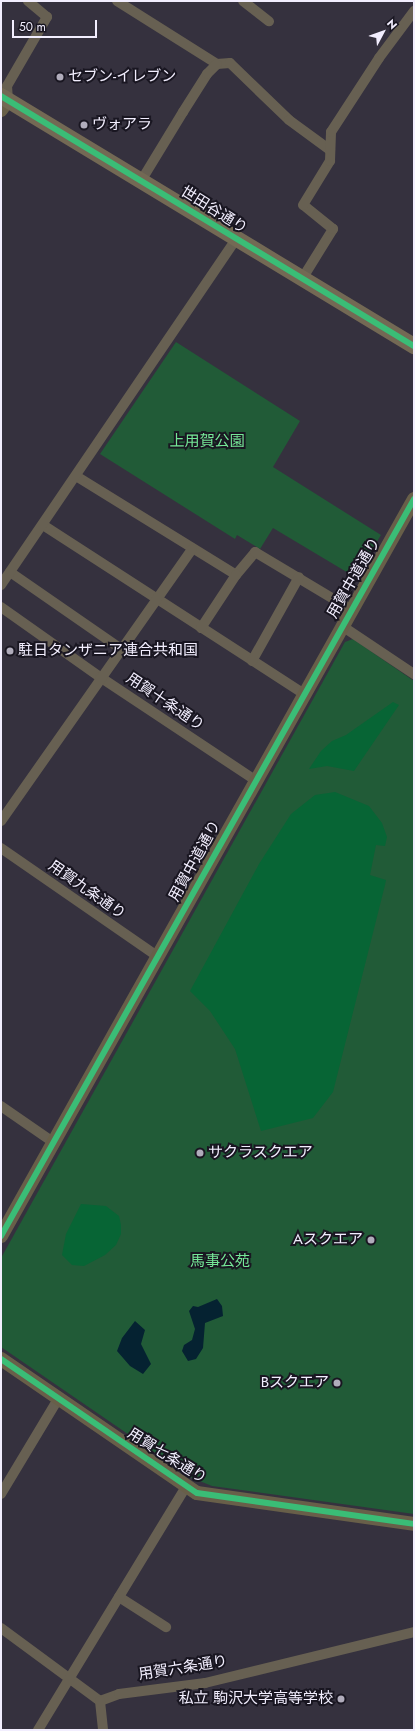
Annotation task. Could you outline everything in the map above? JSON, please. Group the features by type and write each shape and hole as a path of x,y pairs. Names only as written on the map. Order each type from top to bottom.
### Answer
{"main road":[{"name":"世田谷通り","path":"3,102 142,181 414,346"}],"street":[{"path":"3,102 7,86 47,18 28,1"},
{"path":"116,1 217,64 230,62 289,120 330,150"},
{"path":"244,1 269,21"},
{"path":"302,279 334,229 303,205 330,161 332,132 379,58 414,11"},
{"path":"142,181 187,105 217,64"},
{"path":"1,585 236,239"},
{"path":"76,476 236,575"},
{"name":"用賀中道通り","path":"1,1236 255,780 414,500"},
{"path":"43,525 304,694"},
{"path":"1,821 100,677 192,549"},
{"path":"201,628 236,575 255,552 352,610"},
{"path":"10,572 121,649"},
{"path":"252,661 299,577"},
{"name":"用賀十条通り","path":"1,607 100,677 255,780"},
{"path":"342,626 414,674"},
{"name":"用賀九条通り","path":"1,848 157,956"},
{"path":"1,1106 53,1142"},
{"name":"用賀七条通り","path":"1,1360 186,1487 204,1495 414,1524"},
{"path":"1,1494 58,1399"},
{"path":"38,1730 68,1678 186,1487"},
{"path":"119,1597 166,1627"},
{"path":"1,1628 100,1702 103,1730"},
{"name":"用賀六条通り","path":"100,1702 119,1694 205,1683 414,1632"}],"green space":[{"name":"上用賀公園","path":"176,342 300,421 273,467 381,535 355,577 273,528 260,549 237,535 235,539 100,454"},
{"name":"馬事公苑","path":"353,639 414,681 414,1514 212,1486 192,1478 1,1347 1,1258 345,642"},
{"path":"393,702 399,705 354,771 327,766 309,769 321,751 332,741 346,735"},
{"path":"335,792 369,806 382,823 387,837 385,846 376,845 370,875 386,880 385,885 333,1092 313,1118 261,1131 235,1049 210,1011 190,991 259,864 291,814 315,795"},
{"path":"81,1204 106,1206 119,1216 121,1225 121,1234 116,1245 105,1255 84,1266 72,1265 62,1255 66,1234"}],"water":[{"path":"217,1299 222,1306 223,1316 205,1323 203,1348 196,1359 188,1361 182,1351 184,1345 192,1340 195,1329 189,1311 193,1306 198,1307"},
{"path":"135,1321 145,1330 141,1344 151,1364 143,1374 130,1366 117,1351 122,1338"}],"cycle path":[{"path":"1,96 414,346"},
{"path":"1,1236 414,499"},
{"path":"1,1359 197,1493 414,1524"}],"place":[{"name":"セブン-イレブン","path":"60,77"},
{"name":"ヴォアラ","path":"84,125"},
{"name":"駐日タンザニア連合共和国","path":"10,651"},
{"name":"サクラスクエア","path":"200,1153"},
{"name":"Aスクエア","path":"371,1240"},
{"name":"Bスクエア","path":"337,1383"},
{"name":"私立 駒沢大学高等学校","path":"341,1699"}]}
